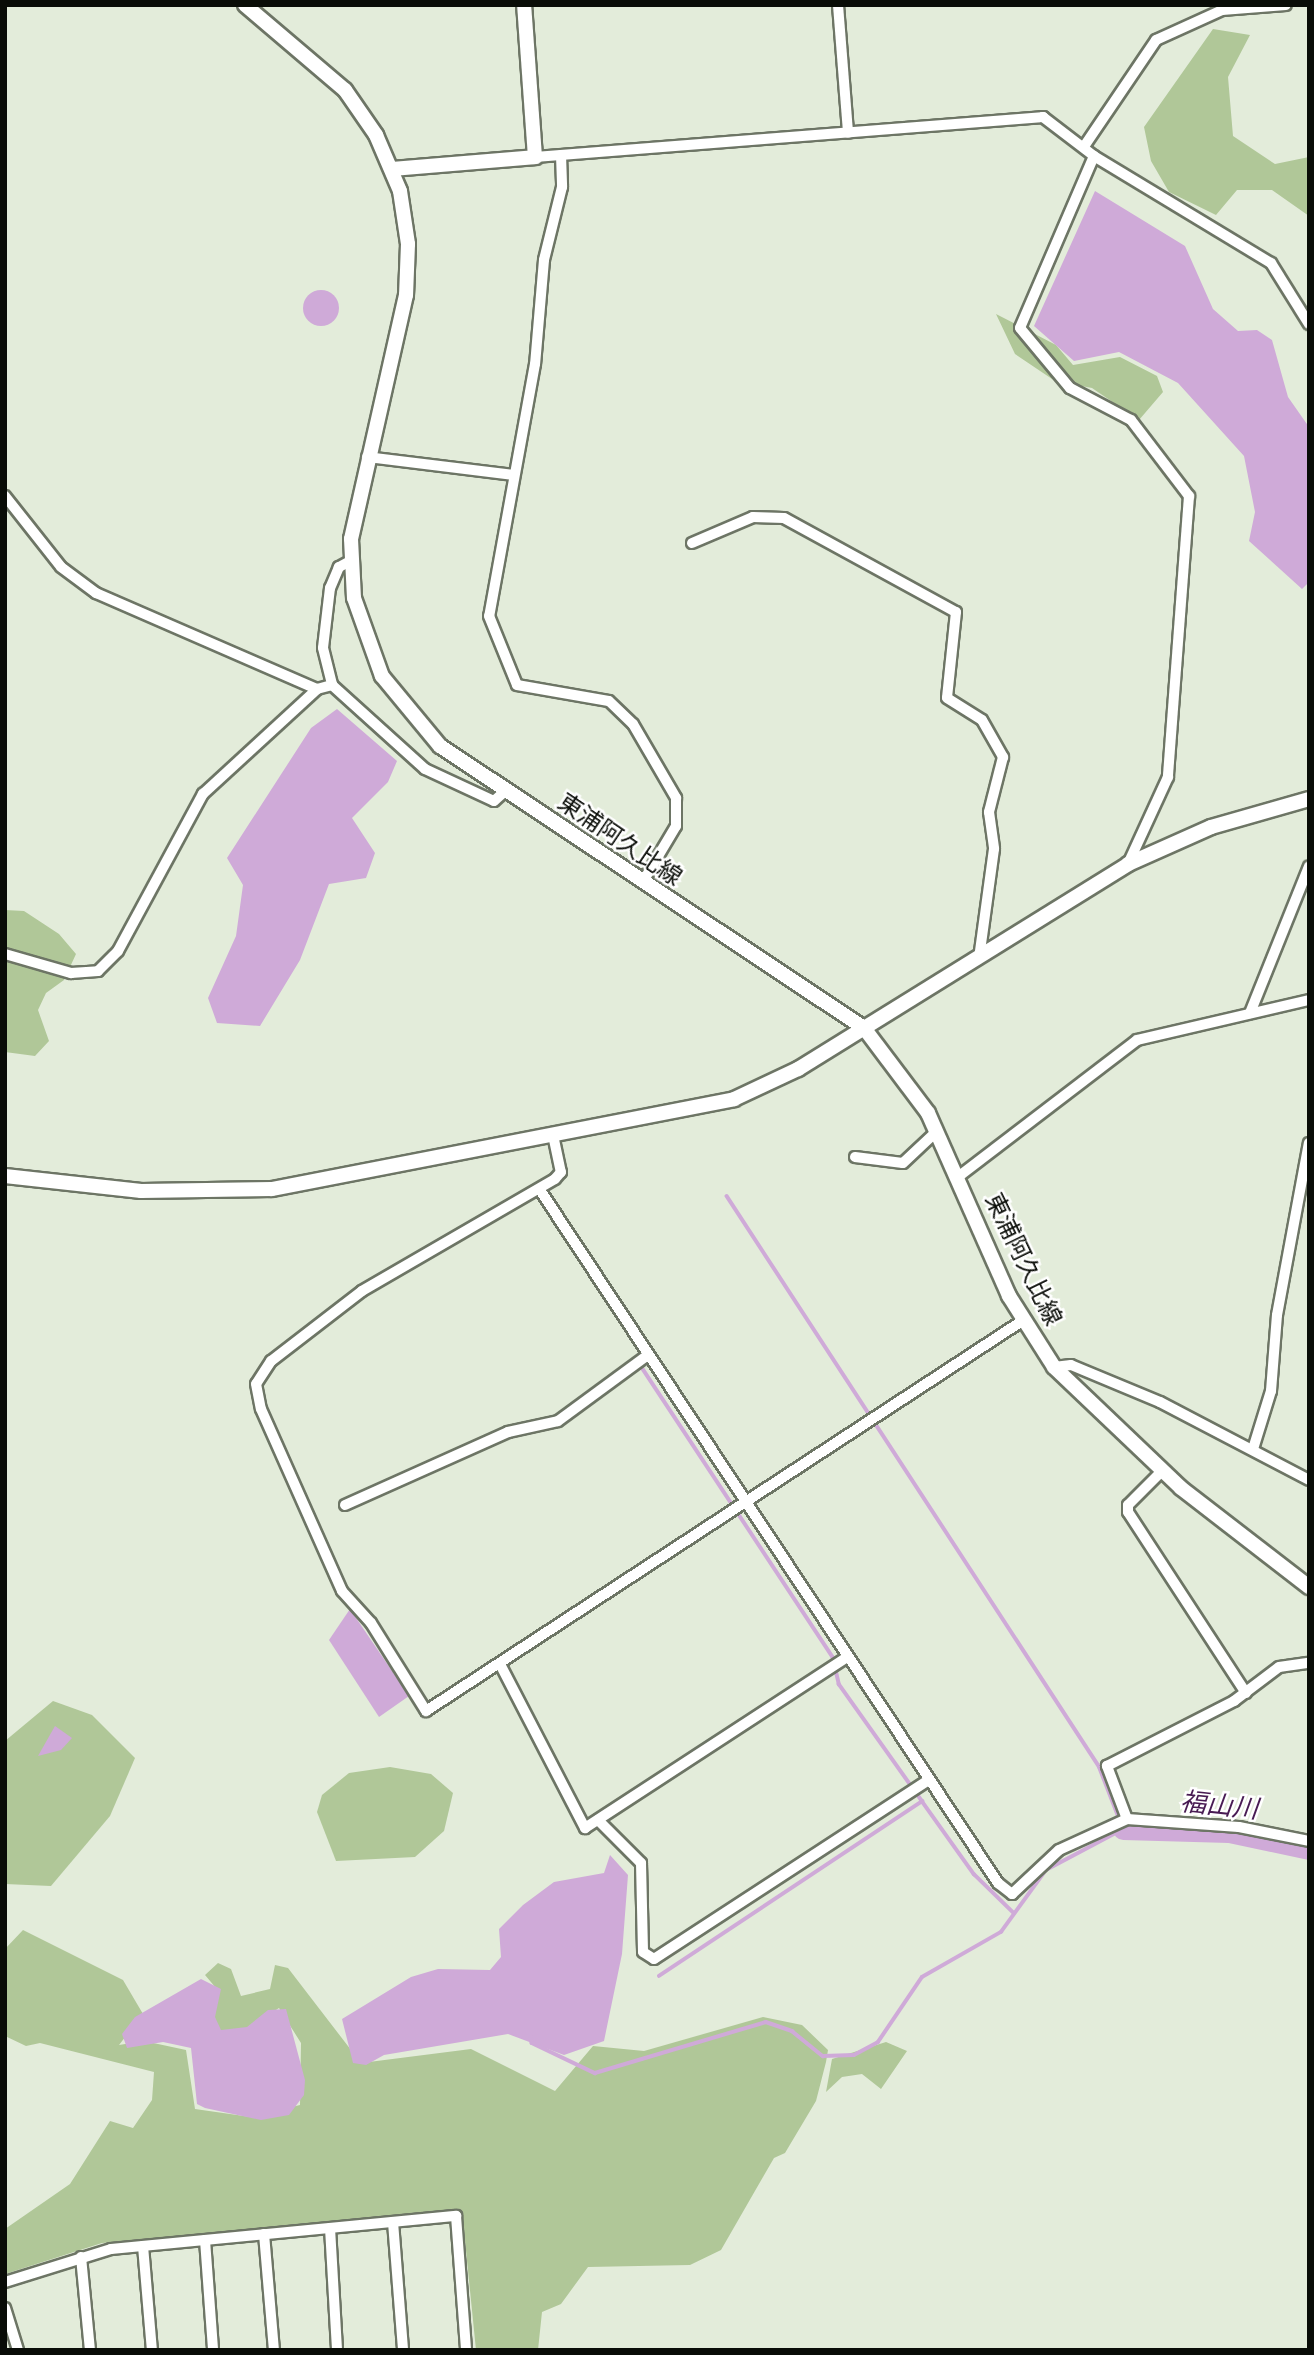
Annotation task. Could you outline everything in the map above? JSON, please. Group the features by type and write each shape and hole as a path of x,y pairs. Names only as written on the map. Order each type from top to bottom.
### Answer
{"main road":[{"name":"東浦阿久比線","path":"245,5 345,90 393,169 405,219 408,271 367,457 350,561 360,624 382,676 440,746 642,883 864,1028 937,1131 1023,1321 1054,1367 1162,1471 1309,1587"},
{"path":"393,169 535,157 524,5"},
{"path":"5,1176 141,1191 272,1189 734,1099 864,1028 1129,864 1211,827 1309,799"}],"street":[{"path":"838,5 848,133"},
{"path":"1085,145 1156,40 1223,10 1281,6"},
{"path":"535,157 1043,117 1085,145 1094,156 1270,263 1309,324"},
{"path":"561,155 562,187 544,260 535,364 513,475 491,624 517,685 609,701 633,724 680,806 677,826 642,883"},
{"path":"1094,156 1020,328 1070,388 1131,420 1188,496 1168,777 1129,864"},
{"path":"367,457 513,475"},
{"path":"5,496 71,578 96,593 317,689"},
{"path":"692,543 753,517 784,518 956,612 947,698 982,720 1003,757 990,805 993,862 979,959"},
{"path":"350,561 339,567 330,588 323,648 332,685 425,769 494,801 505,791"},
{"path":"5,954 71,973 98,971 118,951 203,794 317,689 332,685"},
{"path":"1250,1013 1309,866"},
{"path":"958,1177 1137,1040 1309,1000"},
{"path":"855,1157 903,1163 937,1131"},
{"path":"553,1135 561,1172 540,1190 362,1291 271,1362 256,1384 279,1453 342,1591 371,1623 426,1711 1023,1321"},
{"path":"1253,1450 1271,1391 1277,1315 1309,1143"},
{"path":"540,1190 986,1872 1012,1894 1059,1850 1127,1819 1239,1827 1309,1841"},
{"path":"345,1504 508,1432 558,1421 648,1355"},
{"path":"1054,1367 1071,1366 1160,1402 1309,1480"},
{"path":"1162,1471 1128,1505 1128,1512 1245,1693"},
{"path":"500,1664 579,1825 598,1820 846,1658"},
{"path":"1127,1819 1107,1766 1245,1693 1279,1667 1309,1662"},
{"path":"598,1820 641,1863 643,1952 650,1959 927,1781"},
{"path":"5,2282 81,2257 143,2246 456,2216 466,2350"},
{"path":"393,2222 403,2350"},
{"path":"330,2228 337,2350"},
{"path":"264,2234 274,2350"},
{"path":"205,2240 213,2350"},
{"path":"143,2246 152,2350"},
{"path":"81,2257 90,2350"},
{"path":"5,2308 18,2350"}],"green space":[{"path":"1213,29 1250,35 1228,77 1233,136 1275,164 1309,157 1309,216 1272,190 1237,190 1216,215 1169,192 1151,161 1144,127"},
{"path":"996,314 1056,345 1073,365 1120,357 1157,376 1163,392 1139,420 1092,388 1055,381 1015,354"},
{"path":"5,910 24,911 59,934 76,954 64,980 46,993 38,1010 49,1041 35,1056 5,1052"},
{"path":"53,1701 92,1715 135,1758 110,1816 51,1886 5,1884 5,1741"},
{"path":"390,1767 431,1774 453,1793 444,1831 415,1857 336,1861 317,1812 322,1795 349,1773"},
{"path":"23,1930 123,1980 143,2014 119,2045 144,2041 186,2050 195,2109 251,2117 300,2105 301,2043 279,2008 247,2029 218,2032 211,2010 216,1988 205,1975 218,1963 231,1969 241,1996 270,1989 275,1965 288,1968 361,2063 471,2049 555,2091 593,2046 644,2051 763,2017 802,2025 828,2050 816,2101 785,2153 774,2158 721,2250 690,2265 588,2267 561,2304 542,2312 538,2350 476,2350 462,2211 102,2243 5,2274 5,2229 70,2184 110,2121 133,2128 152,2100 154,2072 40,2043 26,2046 5,2036 5,1949"},
{"path":"886,2042 907,2051 881,2089 862,2074 842,2077 826,2092 832,2059"}],"shaded area":[{"path":"1095,191 1185,246 1213,309 1238,331 1257,330 1272,340 1288,397 1309,427 1309,582 1302,589 1249,541 1255,512 1244,456 1178,383 1119,352 1074,361 1034,326"},
{"path":"321,290 334,295 339,308 334,321 321,326 308,321 303,308 308,295"},
{"path":"337,709 397,761 388,782 352,818 375,853 366,878 329,884 300,960 260,1026 217,1023 208,998 236,936 243,885 227,858 311,728"},
{"path":"350,1609 409,1696 379,1717 329,1640"},
{"path":"55,1726 72,1738 61,1750 38,1756"},
{"path":"610,1855 628,1875 622,1954 604,2041 564,2055 508,2034 384,2055 366,2065 353,2063 342,2019 411,1977 438,1969 490,1970 501,1957 499,1929 523,1905 554,1882 604,1873"},
{"path":"201,1979 221,1989 215,2017 221,2030 247,2027 268,2010 286,2009 305,2080 304,2095 289,2115 261,2120 205,2108 197,2104 191,2048 163,2042 127,2048 122,2034 135,2017"}],"waterway":[{"path":"531,2037 532,2043 595,2073 766,2022 792,2031 823,2056 854,2055 878,2042 922,1977 1001,1932 1046,1870 1123,1829 1099,1767 727,1197"},
{"path":"643,1369 833,1657 839,1684 922,1801"},
{"path":"659,1976 922,1801 974,1874 1014,1913"},
{"name":"福山川","path":"1123,1829 1229,1832 1309,1849"}]}
